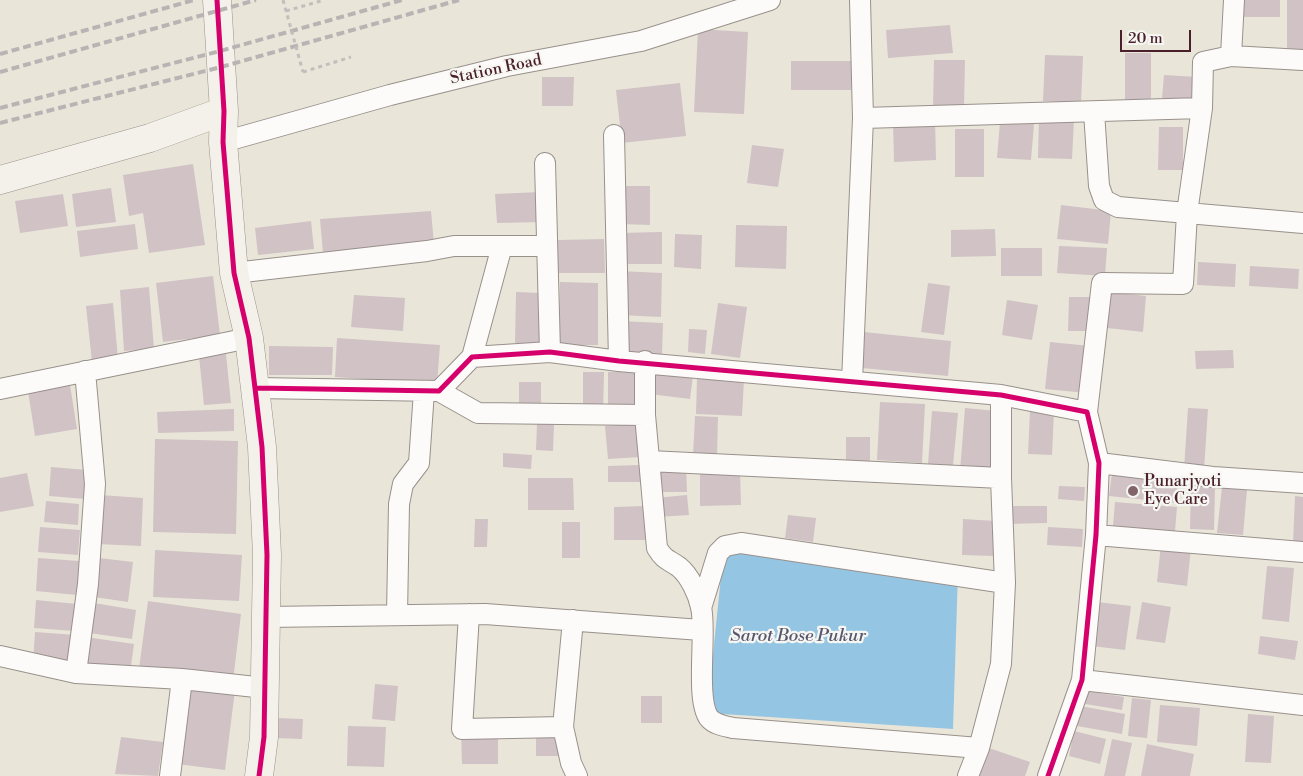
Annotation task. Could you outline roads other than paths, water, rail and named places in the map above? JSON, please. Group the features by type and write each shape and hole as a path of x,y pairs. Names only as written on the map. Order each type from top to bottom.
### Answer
{"street":[{"path":"217,0 224,111 223,142 234,274 249,338 262,447 267,555 264,737 259,776"},
{"name":"Station Road","path":"223,142 390,94 506,66 641,41 770,0"},
{"path":"852,382 863,118 860,0"},
{"path":"1230,56 1234,0"},
{"path":"1055,774 1082,680 1096,535 1099,463 1087,412 1102,283 1183,284 1187,213 1202,108 1203,62 1230,56 1303,60"},
{"path":"863,118 1202,108"},
{"path":"0,180 150,138 224,111"},
{"path":"1094,112 1099,186 1104,200 1118,207 1303,223"},
{"path":"614,135 618,360"},
{"path":"545,163 550,352"},
{"path":"234,274 427,251 454,246 546,246"},
{"path":"396,615 399,504 403,484 419,463 432,391 472,357 502,246"},
{"path":"0,389 249,338"},
{"path":"472,357 550,352 618,360 1001,395 1087,412"},
{"path":"645,361 645,415 657,548 664,559 679,567 688,576 701,608"},
{"path":"76,673 88,584 95,484 85,371"},
{"path":"256,388 432,391 478,413 645,415"},
{"path":"968,776 979,748 1001,664 1005,583 1001,478 1001,395"},
{"path":"649,461 1001,478"},
{"path":"1099,463 1213,477 1303,483"},
{"path":"1096,535 1303,552"},
{"path":"979,748 743,729 717,724 709,718 705,707 701,608 718,553 725,546 741,543 1005,583"},
{"path":"266,617 469,614 701,630"},
{"path":"469,614 462,729 563,727"},
{"path":"574,620 563,727 571,763 578,776"},
{"path":"0,656 76,673 182,679 264,688"},
{"path":"170,776 182,679"},
{"path":"1082,680 1303,705"}],"water":[{"name":"Sarot Bose Pukur","path":"724,547 958,572 953,729 707,713"}],"railway":[{"path":"0,54 194,0"},
{"path":"0,72 256,0"},
{"path":"0,108 220,51 402,0"},
{"path":"0,123 221,67 459,0"}],"place":[{"name":"Punarjyoti Eye Care","path":"1133,491"}]}
